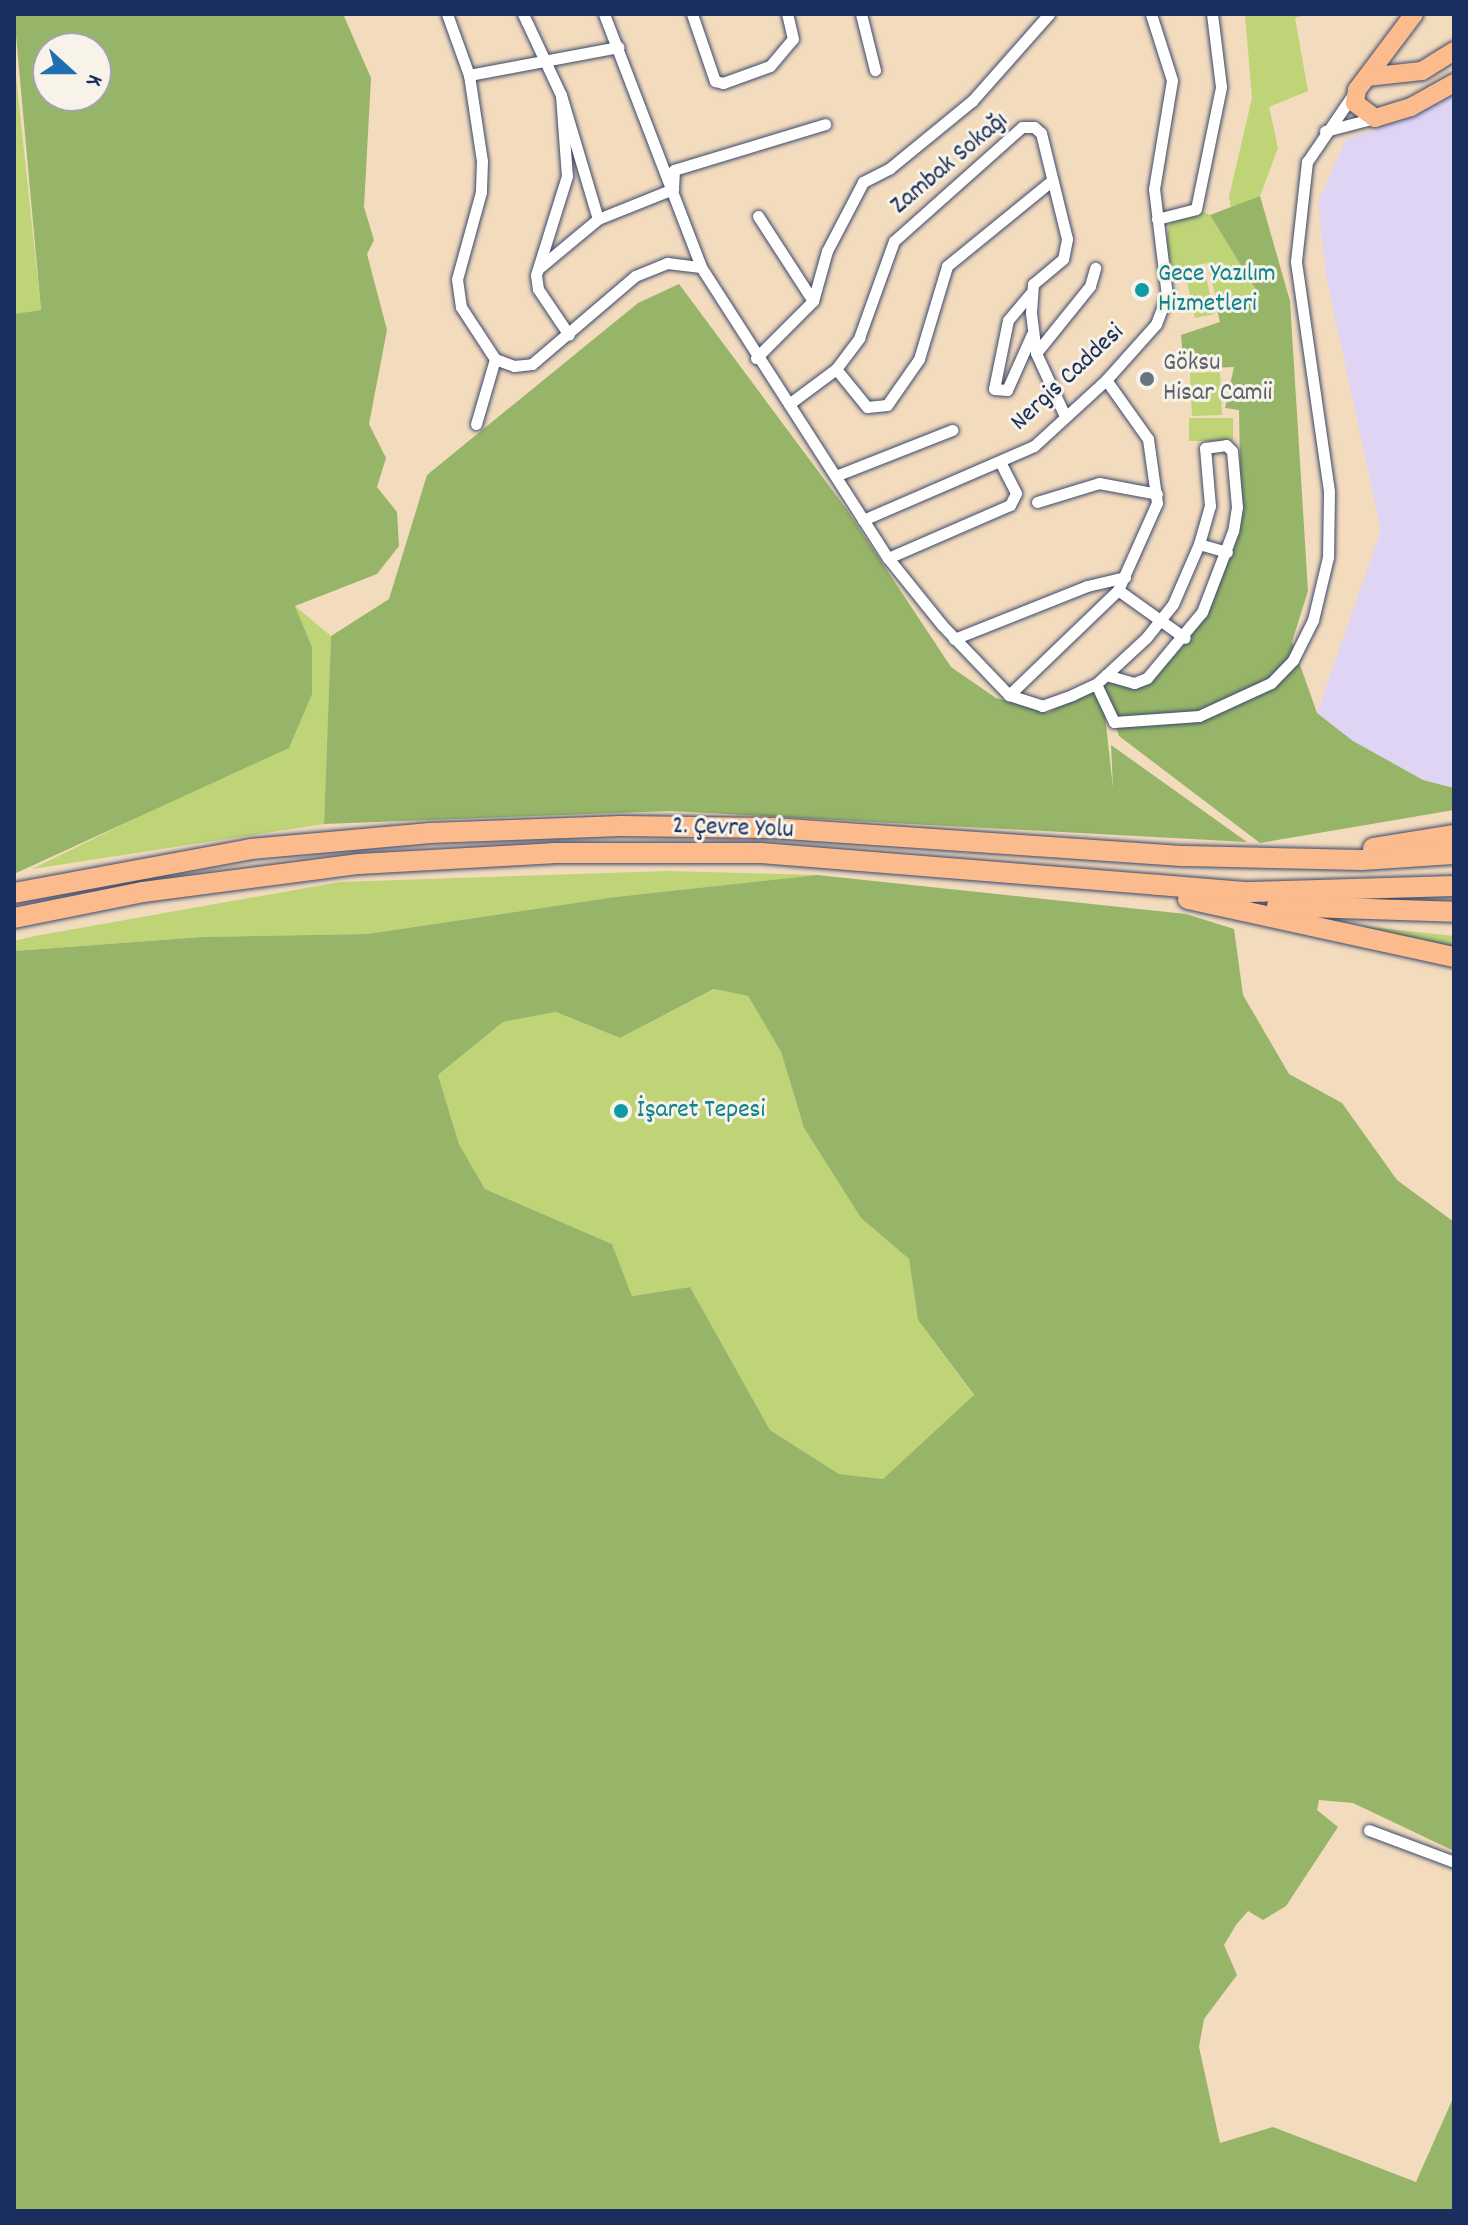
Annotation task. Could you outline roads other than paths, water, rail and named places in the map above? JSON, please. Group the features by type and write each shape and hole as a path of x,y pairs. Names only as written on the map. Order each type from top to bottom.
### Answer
{"highway":[{"name":"2. Çevre Yolu","path":"14,893 251,849 562,827 772,828 1185,856 1306,859 1454,854"},
{"path":"1306,859 1449,834"},
{"name":"2. Çevre Yolu","path":"14,918 143,892 359,864 553,853 761,853 1132,886 1250,892 1454,886"},
{"path":"1132,886 1454,957"},
{"path":"1201,902 1454,912"}],"main road":[{"path":"1414,14 1362,83 1359,108 1375,118 1411,107 1454,83"},
{"path":"1362,83 1422,71 1454,51"},
{"path":"1375,118 1454,75"}],"street":[{"path":"447,14 469,75 481,192 460,254 461,307 495,359 514,366 532,364 635,276 667,263 701,267"},
{"path":"523,14 561,95 598,219"},
{"path":"604,14 701,267 756,358 838,475 888,558 954,639 1009,695 1042,706 1096,684 1160,621 1173,604 1199,544 1210,506 1205,448 1226,445 1232,451 1237,507 1227,552 1185,638 1147,678 1134,683 1106,675"},
{"path":"692,14 715,81 723,83 770,66 793,39 787,14"},
{"path":"861,14 875,70"},
{"path":"756,358 813,301 827,251 863,182 890,168 972,101 1049,14"},
{"name":"Nergis Caddesi","path":"863,520 1001,463 1042,440 1064,414 1106,380 1156,324 1167,296 1154,189 1172,80 1169,57 1151,14"},
{"path":"1157,219 1196,209 1221,87 1212,14"},
{"path":"469,75 618,47"},
{"path":"1096,684 1114,722 1199,716 1271,683 1293,660 1313,620 1328,557 1329,491 1296,261 1307,162 1325,131 1362,83"},
{"path":"561,95 567,176 539,268 538,289 569,335"},
{"path":"1325,131 1375,118"},
{"path":"673,189 674,170 825,124"},
{"name":"Zambak Sokağı","path":"789,404 836,369 859,338 894,241 1022,127 1041,133 1050,182"},
{"path":"836,369 867,407 887,405 919,359 947,266 1050,182 1067,239 1063,259 1033,284 1030,294 1036,353 1064,414"},
{"path":"539,268 598,219 673,189"},
{"path":"758,216 813,301"},
{"path":"688,265 693,249"},
{"path":"1036,353 1090,286 1095,268"},
{"path":"1030,294 1008,320 994,389 1007,390 1033,330"},
{"path":"476,424 495,359"},
{"path":"1009,695 1118,590 1140,549 1157,494 1148,439 1106,380"},
{"path":"838,475 952,430"},
{"path":"888,558 1010,505 1016,493 1001,463"},
{"path":"1037,502 1099,483 1157,494"},
{"path":"1199,544 1227,552"},
{"path":"954,639 1087,586 1125,577"},
{"path":"1118,590 1185,638"},
{"path":"1369,1830 1454,1862"}],"place":[{"name":"Gece Yazılım Hizmetleri","path":"1142,290"},
{"name":"Göksu Hisar Camii","path":"1147,379"},
{"name":"İşaret Tepesi","path":"621,1111"}]}
